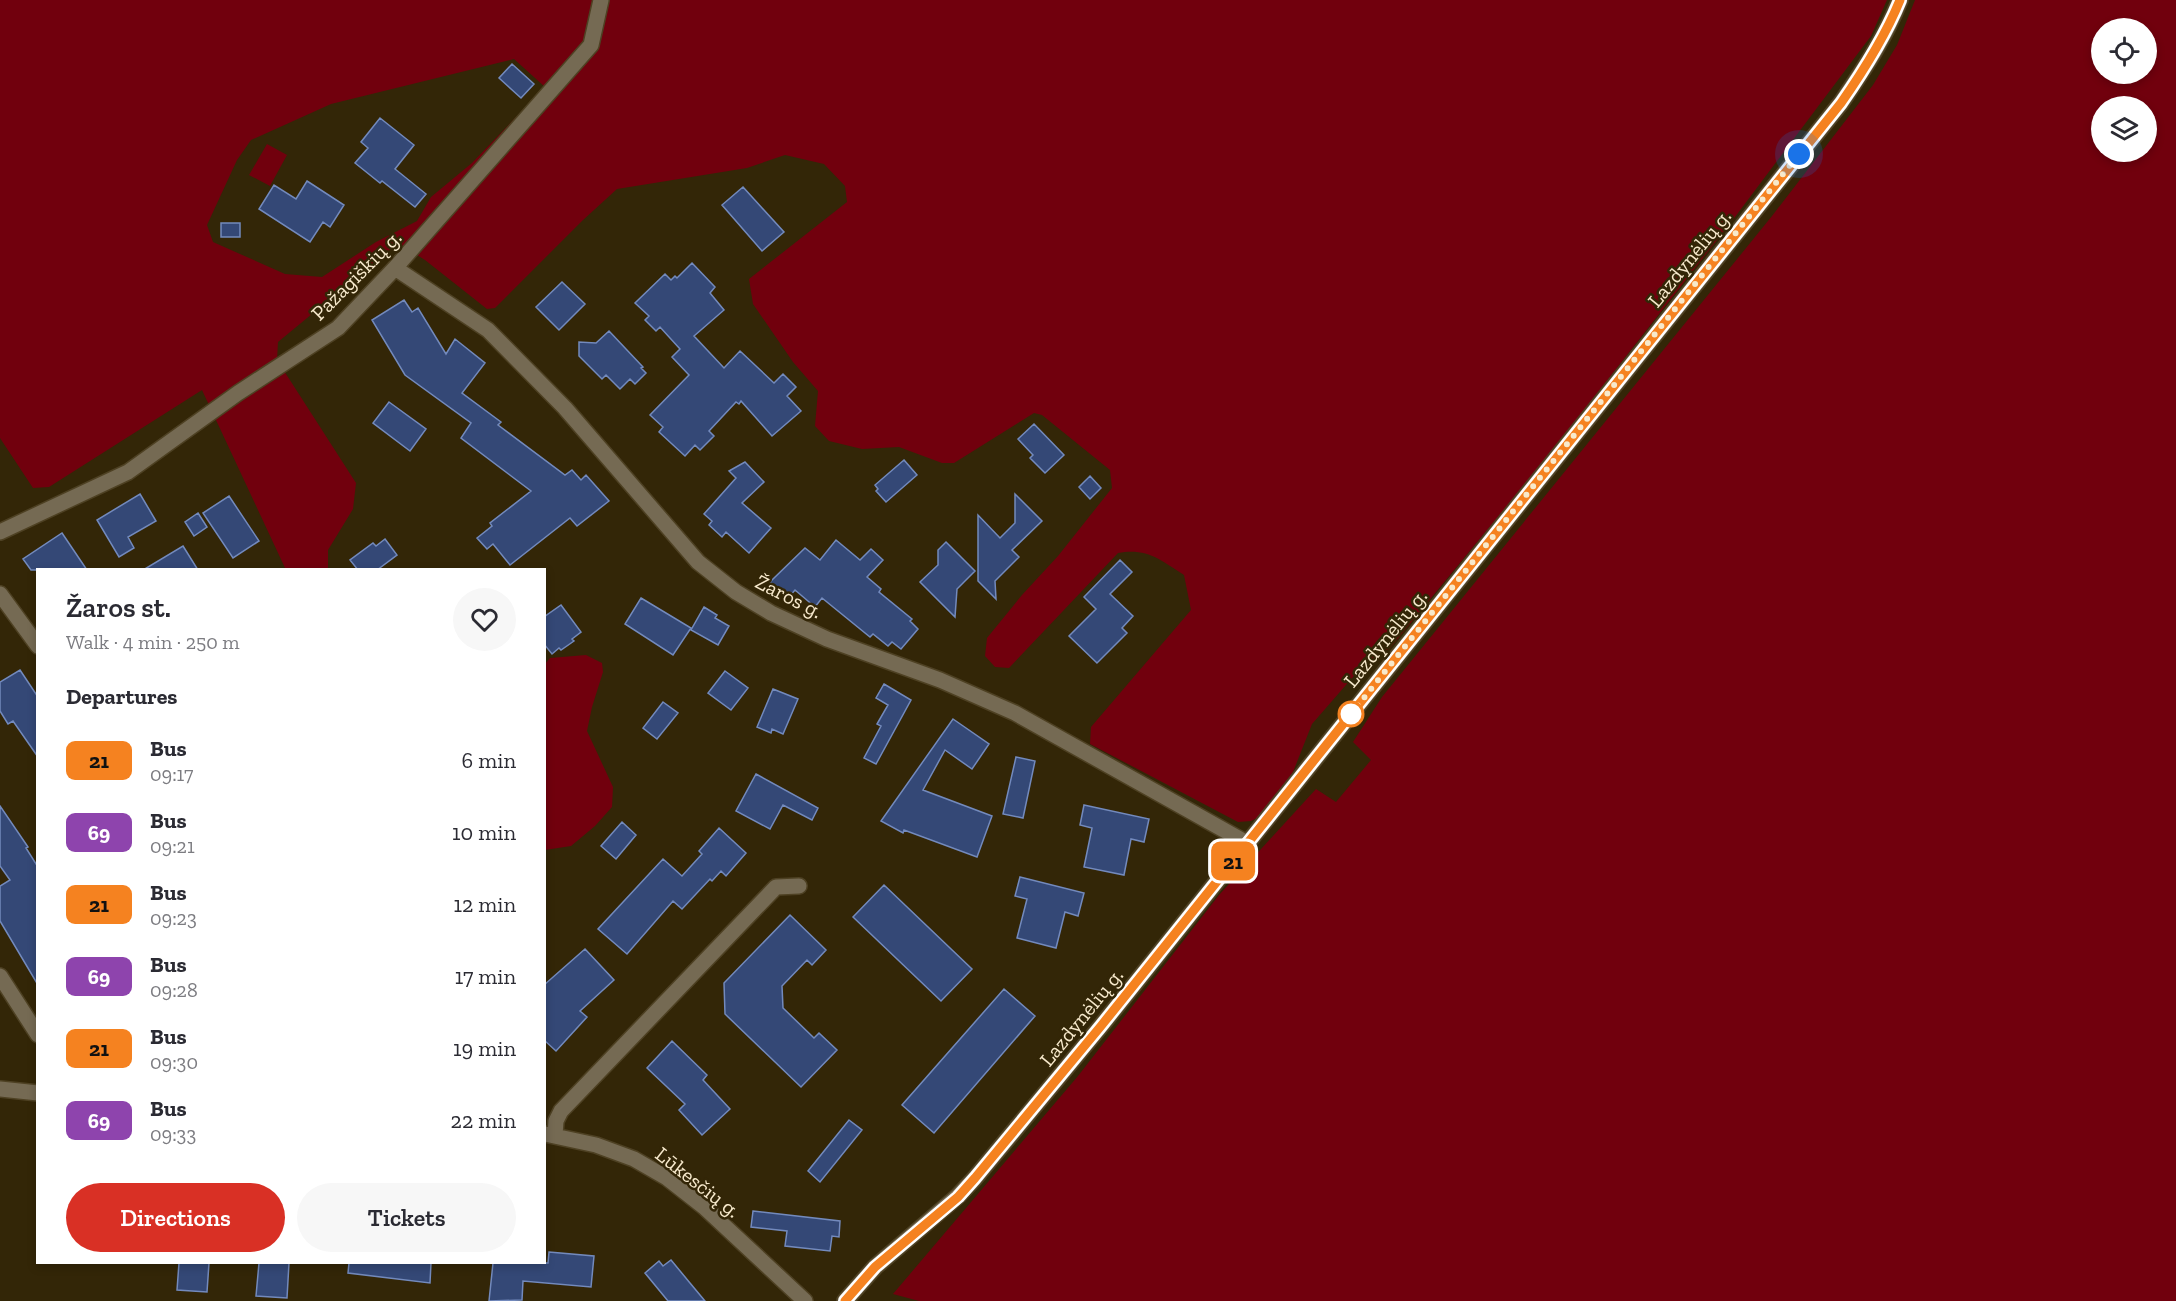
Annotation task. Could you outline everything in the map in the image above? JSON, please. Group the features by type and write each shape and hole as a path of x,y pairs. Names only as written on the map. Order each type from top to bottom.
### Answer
{"street":[{"name":"Lazdynėlių g.","path":"845,1301 875,1267 958,1197 1101,1026 1841,103 1873,55 1900,0"},
{"name":"Pažagiškių g.","path":"0,532 128,472 238,393 338,328 395,268 591,45 601,1"},
{"name":"Žaros g.","path":"395,268 488,330 565,408 698,562 736,592 771,613 827,639 940,680 1015,713 1247,843"},
{"path":"0,594 36,643"},
{"path":"550,1135 561,1111 776,887 799,886"},
{"path":"0,976 36,1032"},
{"path":"0,1089 36,1093"},
{"name":"Lūkesčių g.","path":"550,1135 596,1146 634,1159 667,1178 704,1207 805,1301"}],"shaded area":[{"path":"0,0 1887,0 1871,36 1735,217 1548,456 1390,648 1359,670 1312,724 1293,772 1259,817 1251,821 1238,822 1090,744 1091,727 1191,610 1184,575 1168,565 1153,556 1138,552 1118,553 1009,668 995,667 985,656 987,638 1058,556 1112,488 1110,470 1042,415 1034,413 954,463 942,463 899,447 862,449 829,441 815,426 818,391 793,362 753,304 749,279 847,202 845,186 824,164 785,155 747,168 617,189 495,308 487,309 425,260 398,243 278,342 277,360 356,483 353,509 328,550 328,568 285,568 202,390 49,487 33,488 0,438","holes":["514,59 545,87 472,163 431,197 417,221 376,242 322,277 285,274 213,242 207,225 237,160 251,140 331,104"]},
{"path":"1915,0 2176,0 2176,1301 919,1301 893,1294 1078,1076 1219,895 1316,789 1336,802 1371,760 1353,742 1382,697 1772,216 1873,85 1897,45"},
{"path":"267,144 287,155 270,186 249,175"},
{"path":"586,655 602,663 603,672 587,731 613,787 612,807 595,826 571,846 546,850 546,663 550,658"}],"building":[{"path":"512,64 534,84 521,98 499,78"},
{"path":"380,118 414,145 395,169 426,194 415,207 355,163 368,148 361,142"},
{"path":"307,181 344,205 330,227 323,222 310,242 259,209 274,185 296,199"},
{"path":"743,187 784,232 762,251 722,205"},
{"path":"221,223 240,223 240,237 221,237"},
{"path":"692,263 715,287 710,293 724,310 694,336 724,368 740,351 774,383 783,374 796,387 787,396 801,411 772,436 741,401 739,404 736,402 709,431 714,436 700,450 695,445 685,456 659,432 663,427 650,415 689,375 672,357 680,349 660,327 656,331 645,320 649,316 635,303 665,274 671,280 675,276 677,278"},
{"path":"562,282 585,304 559,330 536,307"},
{"path":"404,300 412,312 418,308 446,354 455,339 485,363 462,393 501,422 498,425 565,475 572,470 581,480 586,475 609,501 577,526 570,518 510,565 493,544 487,549 477,538 492,526 490,523 531,491 461,438 471,423 405,375 372,320"},
{"path":"609,331 646,373 635,384 630,379 620,389 606,375 602,379 579,356 579,342 596,343"},
{"path":"389,402 426,429 410,451 373,423"},
{"path":"1034,424 1064,455 1045,473 1030,458 1033,455 1018,439"},
{"path":"904,460 917,475 886,502 876,491 878,489 875,485"},
{"path":"745,462 764,482 742,503 771,528 749,553 726,532 722,537 709,525 712,521 704,514 736,478 729,471"},
{"path":"1090,476 1101,488 1090,499 1079,487"},
{"path":"140,494 156,521 128,537 134,548 119,557 97,520"},
{"path":"1015,494 1042,521 1012,550 1019,557 995,581 996,599 978,581 978,515 1000,538 1015,523"},
{"path":"229,496 259,541 233,558 203,513"},
{"path":"198,513 207,527 194,536 185,522"},
{"path":"62,533 86,568 36,568 36,570 31,570 23,559"},
{"path":"385,539 397,555 380,568 356,568 350,560 373,543 376,546"},
{"path":"836,540 860,560 871,549 883,560 867,577 881,589 879,592 912,619 910,621 918,629 901,649 892,642 888,646 873,634 870,637 822,598 815,607 795,590 789,597 770,582 805,548 820,560"},
{"path":"946,542 975,571 957,589 955,617 920,582 938,565 938,550"},
{"path":"183,546 197,568 146,568"},
{"path":"1120,560 1132,572 1110,594 1133,616 1122,628 1127,633 1097,663 1069,636 1096,609 1084,597"},
{"path":"641,598 691,628 673,655 625,624"},
{"path":"561,605 581,632 572,639 574,641 552,654 546,646 546,616"},
{"path":"704,607 717,615 715,618 729,626 718,645 691,630"},
{"path":"20,670 36,694 36,754 13,721 8,724 0,711 0,682"},
{"path":"725,671 748,688 731,710 708,693"},
{"path":"884,684 911,700 876,764 864,758 881,726 877,724 888,705 876,698"},
{"path":"773,689 798,699 783,734 772,729 771,733 757,727"},
{"path":"663,702 678,713 657,739 643,728"},
{"path":"953,719 989,744 972,769 945,750 923,790 992,816 977,857 904,830 903,833 881,821"},
{"path":"1016,757 1035,761 1023,818 1003,814"},
{"path":"756,774 818,808 812,820 783,805 770,829 736,811"},
{"path":"1084,805 1149,819 1144,842 1131,839 1124,875 1084,867 1092,828 1080,825"},
{"path":"0,806 28,847 26,848 36,864 36,982 0,921 0,886 10,880 0,866"},
{"path":"622,822 636,835 616,859 601,846"},
{"path":"719,828 746,853 726,876 721,871 712,881 710,879 682,909 673,901 627,954 598,929 663,859 682,876 702,854 699,851"},
{"path":"1020,877 1084,893 1078,916 1065,912 1056,948 1017,938 1027,899 1015,896"},
{"path":"884,885 972,969 941,1001 853,917"},
{"path":"790,915 826,950 812,965 807,960 782,986 783,1008 814,1038 819,1033 837,1050 801,1087 725,1014 724,983"},
{"path":"585,949 614,980 580,1011 587,1017 556,1051 546,1042 546,983"},
{"path":"1004,989 1035,1016 934,1133 902,1105"},
{"path":"672,1041 707,1075 703,1080 730,1109 702,1135 679,1110 685,1104 647,1068"},
{"path":"849,1120 862,1130 820,1182 808,1171"},
{"path":"753,1211 840,1221 839,1237 832,1236 830,1251 785,1246 787,1231 751,1227"},
{"path":"549,1252 594,1256 591,1287 523,1281 522,1300 489,1301 493,1264 548,1263"},
{"path":"671,1260 705,1301 668,1301 645,1273 659,1261 663,1266"},
{"path":"179,1264 209,1264 207,1292 177,1290"},
{"path":"259,1264 289,1264 287,1298 256,1296"},
{"path":"349,1264 431,1264 430,1283 348,1273"}],"bus line":[{"name":"21","path":"845,1301 896,1247 958,1197 1101,1026 1841,103 1873,55 1900,0"}],"route":[{"path":"1351,714 1799,154"}]}
